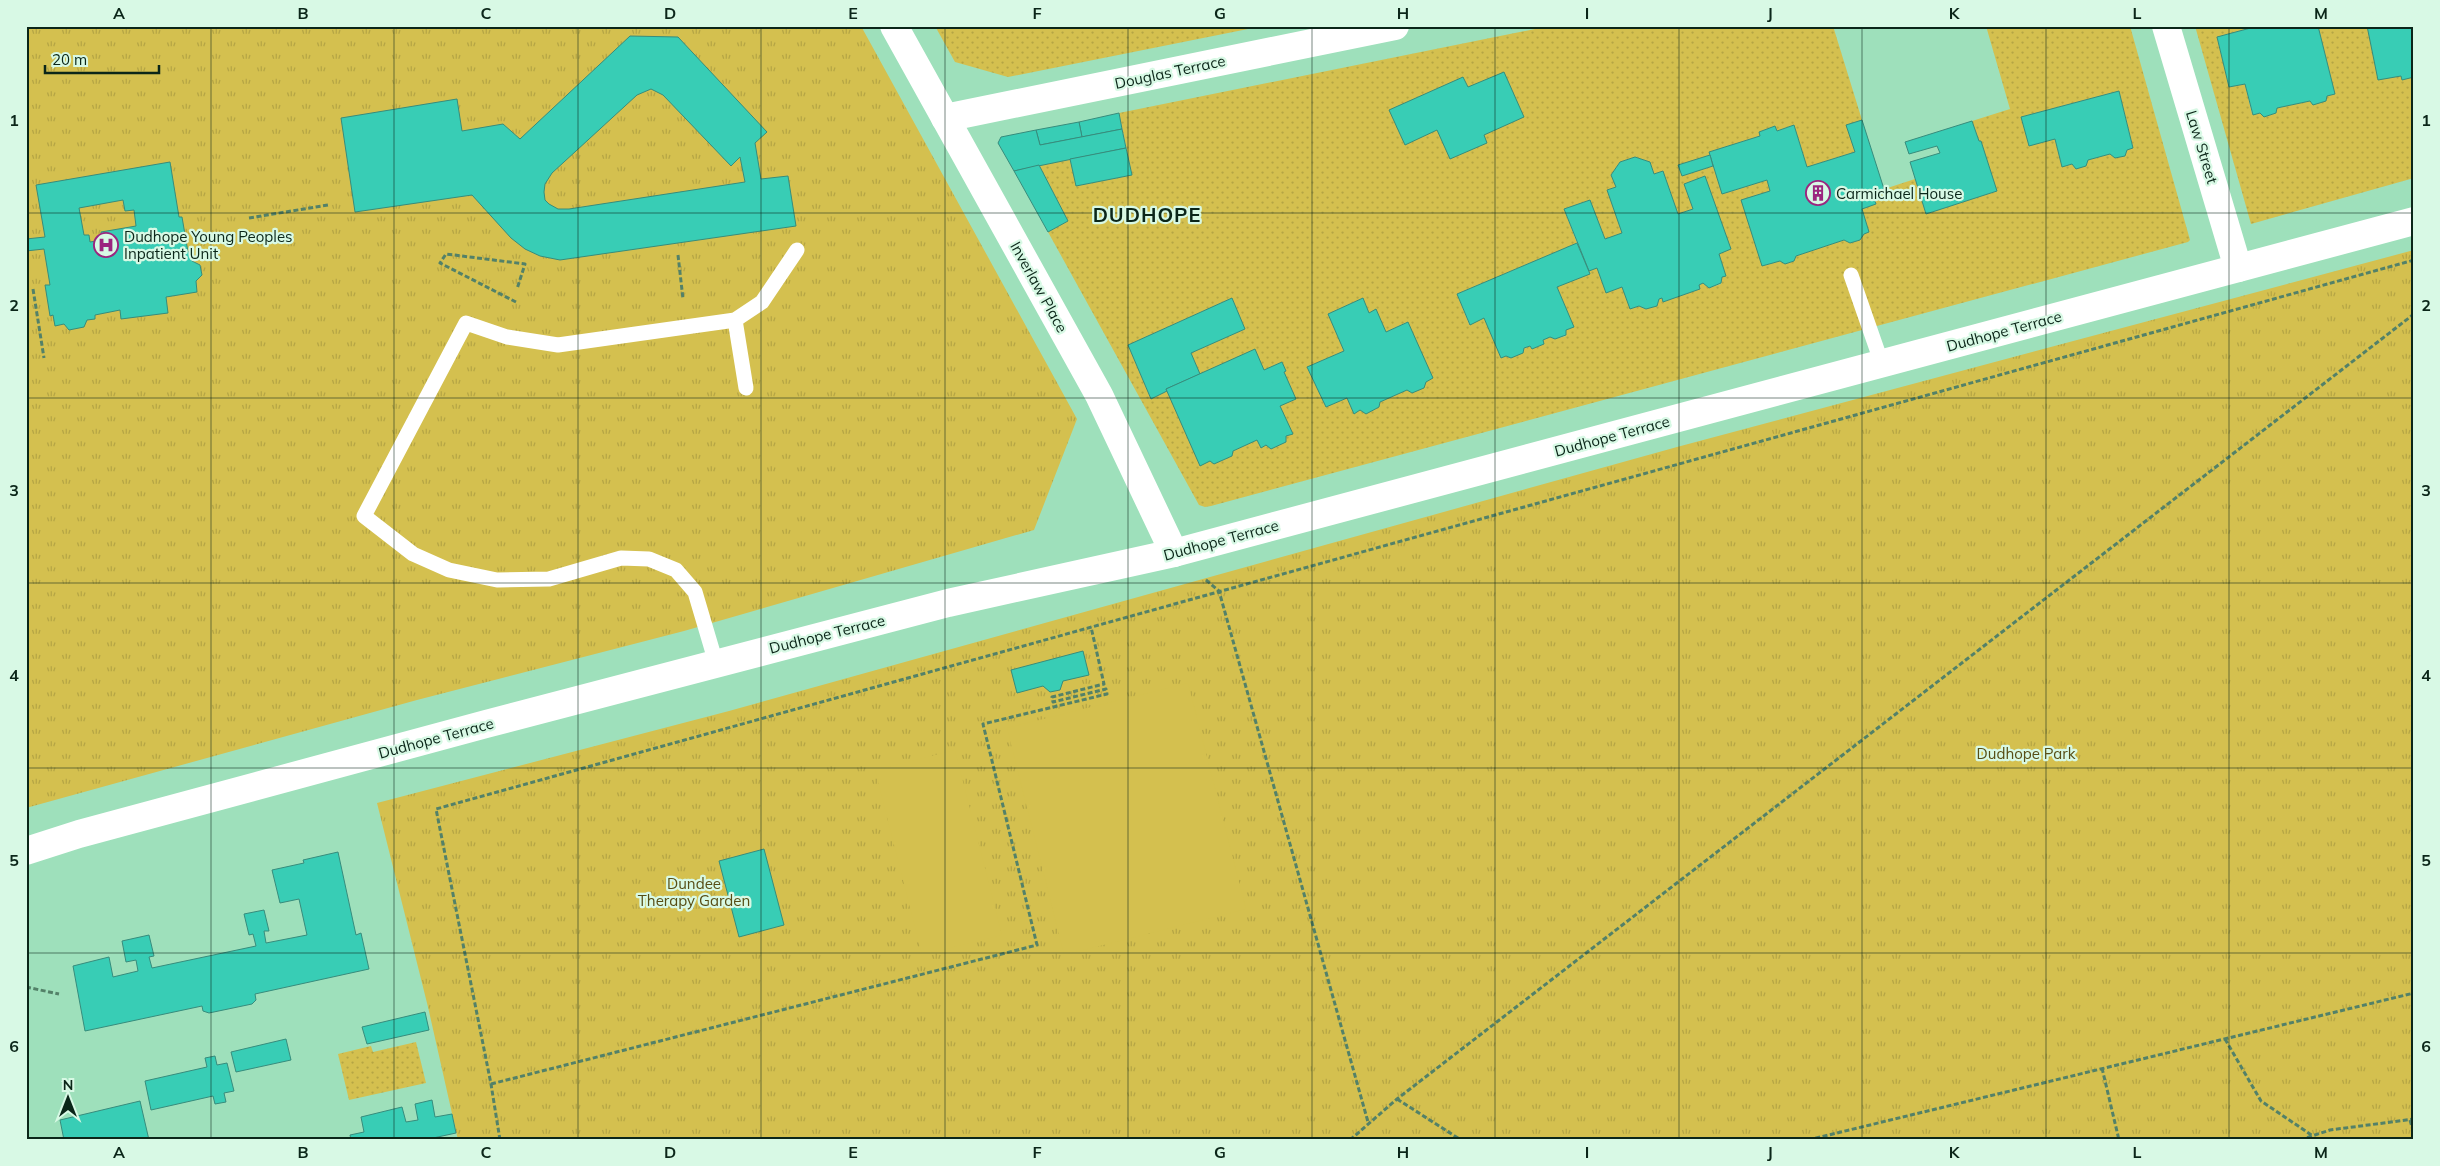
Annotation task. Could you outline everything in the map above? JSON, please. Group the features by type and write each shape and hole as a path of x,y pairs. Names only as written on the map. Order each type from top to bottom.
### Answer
{"street":[{"name":"Inverlaw Place","path":"894,26 1099,395 1174,553"},
{"name":"Douglas Terrace","path":"945,118 1395,26"},
{"name":"Law Street","path":"2166,26 2238,268"},
{"name":"Dudhope Terrace","path":"26,852 88,832 716,663 948,603 1174,553 2414,220"}],"lane":[{"path":"716,663 695,592 676,570 649,560 621,558 548,578 497,580 449,570 413,554 364,516 466,323 507,337 558,345 735,320 762,302 797,250"},
{"path":"1851,275 1882,364"},
{"path":"735,320 746,388"}],"path":[{"path":"248,218 328,205"},
{"path":"516,302 440,262 446,254 525,264 517,288"},
{"path":"678,255 687,327"},
{"path":"500,1140 491,1084 436,809 2414,260"},
{"path":"32,288 44,358"},
{"path":"1350,1140 1368,1122 2414,314"},
{"path":"1220,591 1368,1122"},
{"path":"491,1084 1037,945 983,724 1107,694 1106,689 1053,702 1052,697 1104,684 1090,627"},
{"path":"26,986 58,994"},
{"path":"1808,1140 2414,993"},
{"path":"2225,1039 2261,1101 2313,1136"},
{"path":"2102,1068 2119,1140"},
{"path":"1397,1100 1461,1140"},
{"path":"2300,1140 2330,1130 2412,1119 2414,1134"}],"green space":[{"path":"26,26 861,26 1077,419 1034,530 684,631 417,700 26,808"},
{"path":"935,26 1263,26 1008,77 955,62"},
{"path":"1550,26 1833,26 1862,120 1847,125 1855,152 1807,167 1794,125 1777,131 1775,126 1759,132 1760,136 1709,152 1710,155 1678,166 1682,176 1713,166 1723,194 1767,180 1770,191 1742,201 1763,266 1780,261 1785,264 1794,261 1796,256 1844,240 1850,243 1860,240 1864,234 1869,232 1862,209 1876,204 1872,193 1915,179 1926,214 1997,191 1981,141 1979,141 1972,121 2010,109 1986,26 2130,26 2190,240 1205,507 1199,505 1048,232 1068,221 1039,165 1070,159 1076,186 1132,175 1119,113","holes":["2119,91 2133,147 2127,150 2125,156 2115,158 2110,154 2088,160 2086,166 2076,169 2072,164 2062,167 2055,139 2029,146 2021,117","1635,157 1650,162 1654,174 1663,171 1678,214 1693,209 1684,184 1705,176 1719,254 1726,276 1722,277 1721,284 1709,288 1703,283 1699,285 1700,289 1663,302 1662,298 1659,299 1657,306 1646,309 1639,306 1631,309 1622,287 1606,293 1597,268 1589,271 1589,274 1557,287 1574,327 1566,330 1566,336 1555,339 1550,337 1543,340 1544,344 1532,349 1530,346 1501,358 1484,318 1469,324 1457,294 1577,243 1564,209 1590,200 1605,239 1622,233 1607,190 1616,187 1611,175 1620,162","1232,298 1245,329 1191,353 1200,374 1264,370 1282,362 1295,399 1280,406 1292,434 1286,436 1286,442 1271,449 1266,445 1261,448 1257,440 1233,451 1232,456 1214,464 1210,461 1201,465 1167,391 1151,399 1128,345","1363,298 1369,313 1376,310 1386,332 1407,322 1412,393 1407,390 1380,402 1379,407 1366,413 1360,410 1354,413 1347,398 1326,407 1307,367 1344,351 1328,314"]},
{"path":"2195,26 2258,26 2217,37 2229,87 2245,84 2252,114 2260,113 2265,117 2276,113 2277,108 2310,101 2313,104 2325,101 2327,96 2335,94 2318,26 2414,26 2414,178 2251,224"},
{"name":"Dudhope Park","path":"2414,250 2414,1140 458,1140 428,1007 377,803 729,711 1677,447"},
{"path":"1188,683 1246,909 1064,955 1007,728"},
{"path":"955,750 1002,935 922,955 875,770"},
{"path":"416,1042 426,1083 349,1100 338,1054 371,1046 373,1052"}],"building":[{"path":"2258,26 2318,26 2335,94 2327,96 2326,101 2313,105 2310,101 2277,108 2276,113 2264,117 2260,113 2253,115 2245,84 2229,87 2217,37"},
{"path":"2367,26 2414,26 2414,77 2402,80 2401,76 2378,80"},
{"path":"630,36 678,37 767,132 755,143 761,179 788,176 796,226 560,260 540,256 525,249 511,238 472,195 355,212 341,118 457,99 462,131 503,124 520,139","holes":["651,89 663,95 731,166 740,157 745,182 569,209 558,209 545,200 545,184 552,173 637,95"]},
{"path":"1504,72 1524,117 1484,135 1487,143 1450,159 1437,130 1405,145 1389,110 1463,77 1468,87"},
{"path":"2119,91 2133,148 2127,150 2125,156 2115,158 2110,154 2088,160 2086,166 2076,169 2072,164 2062,167 2055,139 2029,146 2021,117"},
{"path":"1119,113 1122,129 1082,137 1079,122"},
{"name":"Carmichael House","path":"1862,120 1884,189 1872,193 1876,204 1862,209 1869,232 1864,234 1860,240 1850,243 1844,240 1796,256 1794,261 1785,264 1780,261 1762,266 1741,200 1770,191 1767,180 1722,194 1709,152 1760,136 1759,132 1775,126 1777,131 1794,125 1807,167 1855,152 1846,125"},
{"path":"1972,121 1979,141 1981,141 1997,191 1926,214 1910,162 1940,153 1937,146 1909,154 1905,142"},
{"path":"1079,122 1082,137 1040,145 1036,130"},
{"path":"1122,129 1126,148 1014,171 998,143 1001,137 1036,130 1040,145"},
{"path":"1126,148 1132,175 1076,186 1070,159"},
{"path":"1710,155 1713,166 1682,176 1678,165"},
{"path":"1635,157 1650,162 1654,174 1663,171 1678,214 1693,209 1684,184 1705,176 1731,249 1719,254 1726,276 1722,277 1721,283 1709,288 1703,283 1699,285 1700,289 1663,302 1662,298 1659,299 1657,306 1646,309 1639,306 1630,309 1622,287 1606,293 1597,268 1589,271 1564,209 1590,200 1605,239 1622,233 1607,190 1616,187 1611,175 1620,162"},
{"name":"Dudhope Young Peoples Inpatient Unit","path":"170,162 179,217 182,217 188,252 191,251 192,261 200,265 202,275 196,281 197,292 166,297 168,313 121,319 120,310 95,315 95,319 87,320 84,327 69,330 64,324 55,326 53,315 50,316 45,285 50,285 44,249 26,251 26,239 45,237 36,185","holes":["123,200 125,211 134,210 136,226 101,232 102,240 90,242 89,235 84,235 79,208"]},
{"path":"1039,165 1068,221 1048,232 1014,171"},
{"path":"1577,243 1590,274 1557,287 1574,327 1566,330 1566,335 1555,339 1550,337 1543,340 1544,344 1532,349 1530,346 1524,348 1523,353 1511,358 1506,356 1501,358 1484,318 1470,325 1457,294"},
{"path":"1232,298 1245,329 1191,353 1200,374 1166,389 1167,391 1151,399 1128,345"},
{"path":"1363,298 1369,313 1376,309 1386,332 1408,322 1433,378 1426,382 1424,388 1412,393 1407,390 1380,402 1379,407 1366,414 1360,410 1354,414 1347,398 1326,407 1307,367 1344,351 1328,314"},
{"path":"1255,349 1264,370 1282,362 1286,371 1284,372 1296,399 1280,406 1293,434 1286,436 1286,442 1271,449 1266,445 1261,448 1257,440 1233,451 1232,456 1214,464 1210,461 1200,466 1166,389"},
{"path":"1083,651 1089,675 1063,681 1060,690 1050,692 1043,686 1017,693 1011,670"},
{"path":"764,849 784,925 739,937 719,861"},
{"path":"338,852 356,935 361,933 369,969 255,994 256,1000 252,1004 209,1013 203,1011 202,1006 85,1031 73,966 109,957 113,977 138,971 136,960 126,962 122,941 149,935 154,956 149,957 152,968 256,946 253,934 249,935 244,914 264,910 269,931 264,931 266,943 307,935 299,899 280,903 272,870 304,863 303,860"},
{"path":"425,1012 429,1030 367,1044 362,1027"},
{"path":"286,1039 291,1060 236,1072 231,1052"},
{"path":"215,1056 217,1065 227,1063 234,1091 224,1093 226,1102 215,1104 213,1096 151,1110 145,1081 207,1067 205,1058"},
{"path":"432,1100 435,1117 452,1114 456,1133 424,1140 351,1140 350,1135 364,1132 361,1117 402,1107 406,1122 418,1120 415,1104"},
{"path":"140,1101 149,1140 64,1140 60,1120"}],"place":[{"name":"Carmichael House","path":"1818,193"},
{"name":"Dudhope Young Peoples Inpatient Unit","path":"106,245"}],"district":[{"name":"DUDHOPE","path":"1147,214"}],"park label":[{"name":"Dundee Therapy Garden","path":"694,892"}]}
